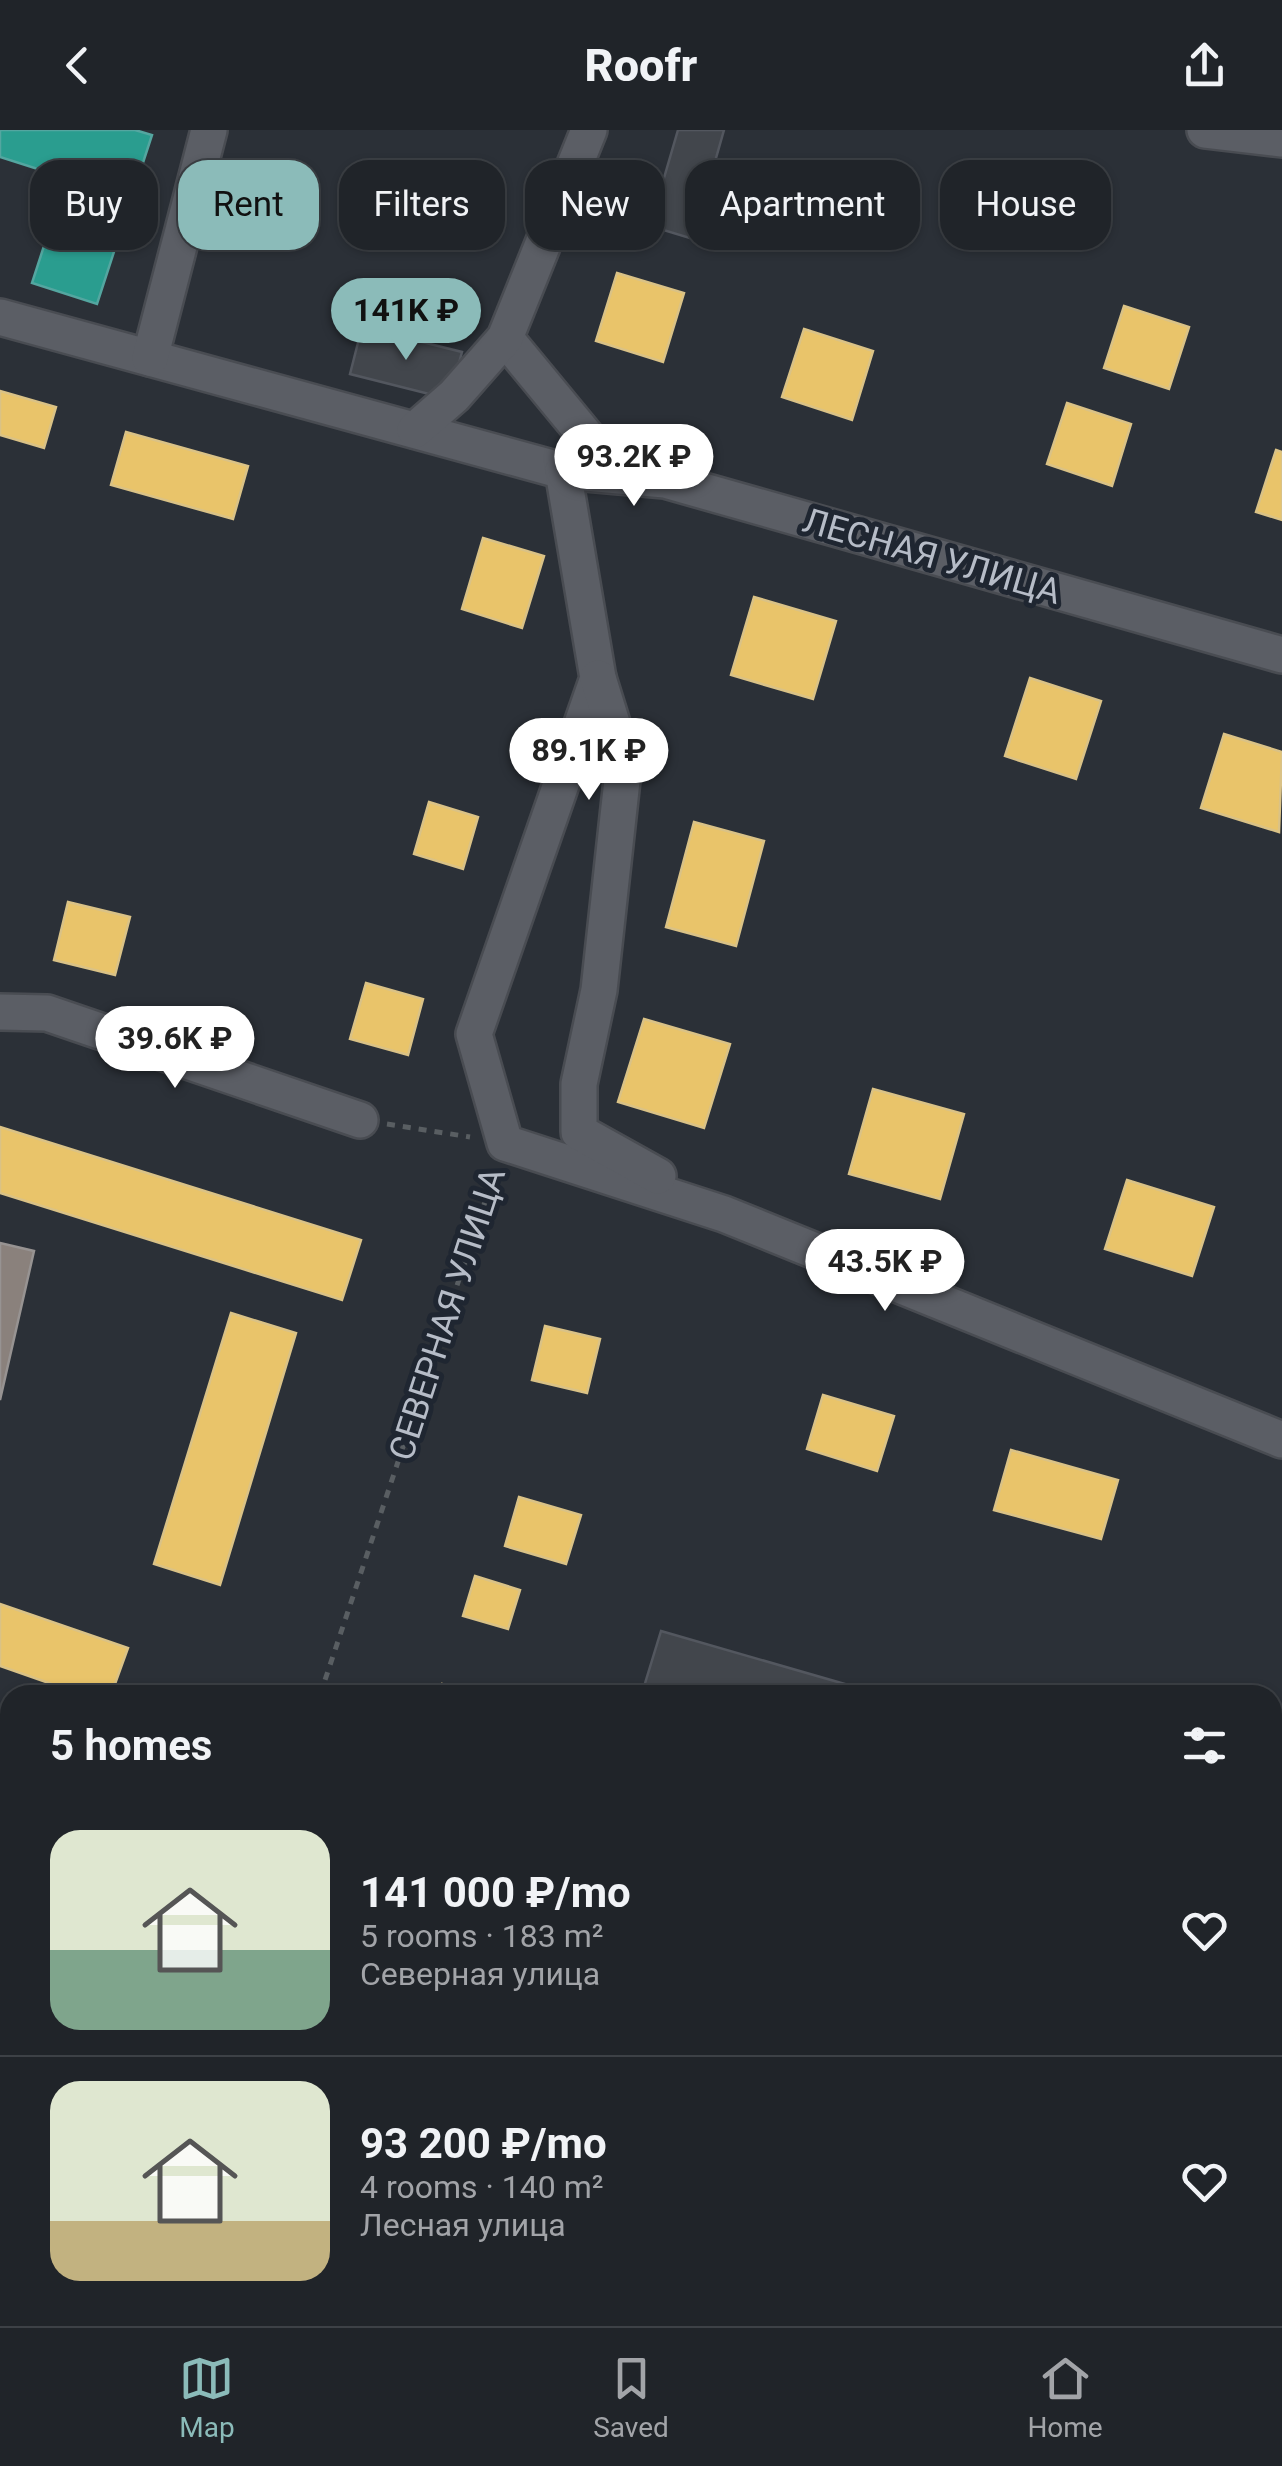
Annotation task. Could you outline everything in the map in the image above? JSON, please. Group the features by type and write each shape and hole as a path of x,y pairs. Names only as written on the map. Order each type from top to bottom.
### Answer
{"street":[{"path":"150,358 209,130"},
{"path":"415,430 454,396 505,338 589,130"},
{"path":"1204,130 1282,140"},
{"name":"ЛЕСНАЯ УЛИЦА","path":"0,316 563,470 665,480 1282,655"},
{"path":"505,338 618,476"},
{"name":"СЕВЕРНАЯ УЛИЦА","path":"504,1143 474,1034 598,678 563,470"},
{"path":"598,678 624,762 598,990 579,1084 579,1132 724,1214"},
{"path":"0,1012 47,1013 360,1120"},
{"path":"504,1143 724,1214 1282,1440"}],"path":[{"path":"360,1120 504,1143"},
{"name":"СЕВЕРНАЯ УЛИЦА","path":"323,1685 504,1143"}],"building: Homes":[{"path":"617,273 684,293 663,362 596,341"},
{"path":"1124,306 1189,327 1169,389 1104,368"},
{"path":"804,329 873,351 852,420 782,397"},
{"path":"0,391 56,407 44,448 0,435"},
{"path":"1067,403 1131,424 1112,486 1047,464"},
{"path":"126,432 248,466 233,519 111,485"},
{"path":"1276,450 1282,452 1282,520 1256,512"},
{"path":"483,538 544,556 522,628 462,609"},
{"path":"754,597 836,621 813,699 731,675"},
{"path":"1030,678 1101,701 1076,779 1005,756"},
{"path":"1224,734 1282,752 1279,832 1201,808"},
{"path":"429,802 478,817 463,869 414,854"},
{"path":"694,822 764,841 736,946 666,927"},
{"path":"68,902 130,917 115,975 54,960"},
{"path":"366,983 423,999 408,1055 350,1039"},
{"path":"644,1019 730,1044 704,1128 618,1102"},
{"path":"873,1089 964,1114 940,1199 849,1174"},
{"path":"0,1127 361,1240 342,1300 0,1193"},
{"path":"1127,1180 1214,1207 1192,1276 1105,1249"},
{"path":"231,1313 296,1333 220,1585 154,1564"},
{"path":"545,1326 600,1339 587,1393 532,1380"},
{"path":"823,1395 894,1416 877,1471 807,1449"},
{"path":"1011,1450 1118,1480 1101,1539 994,1510"},
{"path":"519,1497 581,1515 566,1564 505,1546"},
{"path":"475,1576 520,1590 508,1629 463,1616"},
{"path":"0,1604 128,1648 115,1685 54,1685 0,1666"}],"building: Schools":[{"path":"0,130 135,130 152,135 144,160 30,160 30,167 0,157"},
{"path":"43,250 115,250 97,304 32,283"}],"building: Industry":[{"path":"0,1243 34,1251 0,1400"}],"building: Other":[{"path":"678,130 724,130 715,160 685,160 685,237 665,231 665,175"},
{"path":"362,327 462,352 449,399 350,374"},
{"path":"661,1631 848,1685 645,1685"}]}
